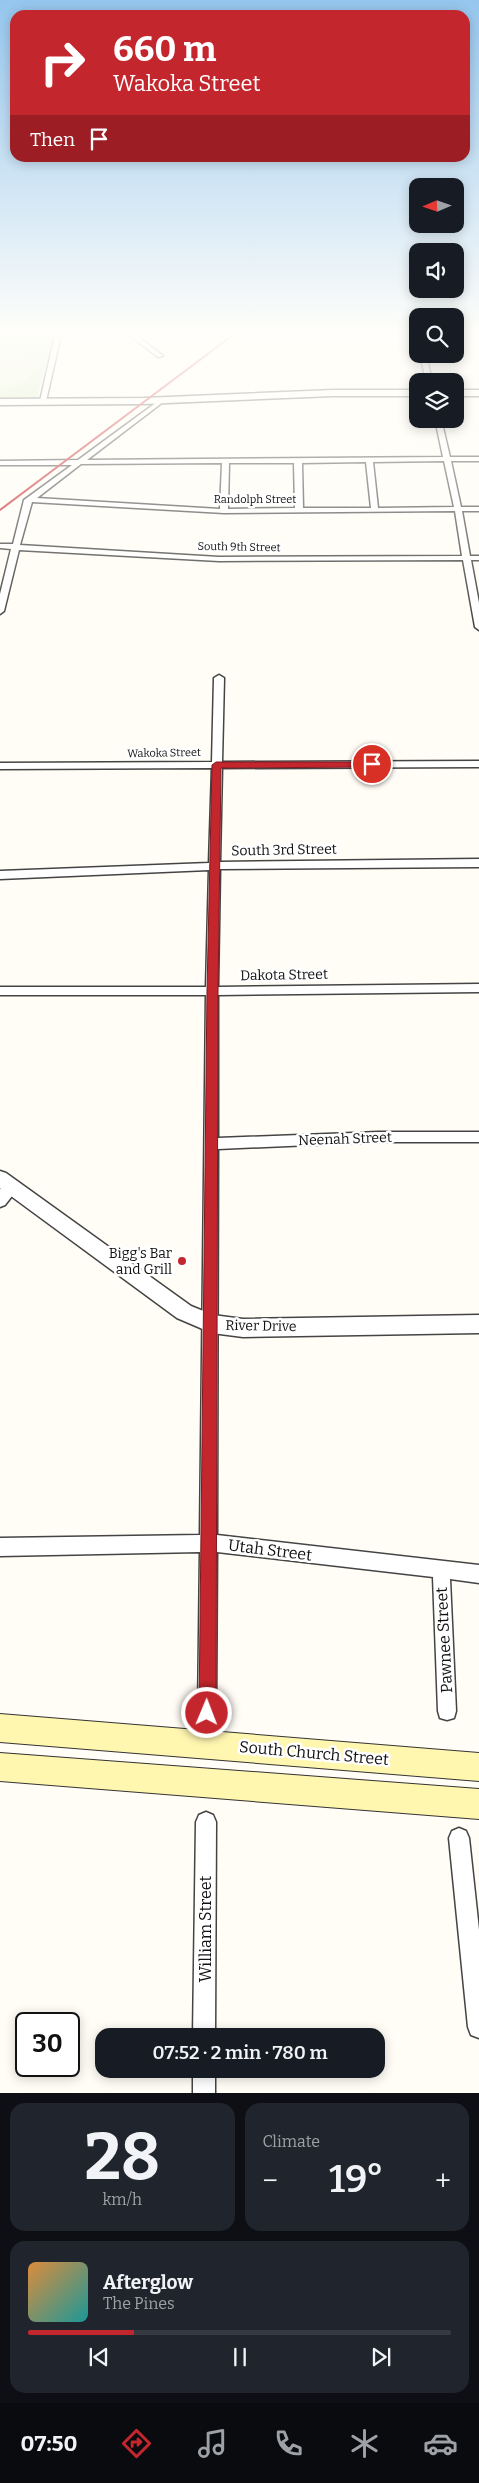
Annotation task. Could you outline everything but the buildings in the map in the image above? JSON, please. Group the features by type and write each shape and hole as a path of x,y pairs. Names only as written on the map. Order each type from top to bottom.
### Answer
{"main road":[{"name":"South Church Street","path":"0,1728 479,1767"},
{"path":"0,1767 479,1804"}],"street":[{"path":"0,611 14,547 27,502 120,433"},
{"path":"441,433 458,509 479,627"},
{"path":"0,464 226,460 479,459"},
{"path":"224,510 226,460"},
{"path":"298,460 299,510"},
{"path":"369,460 375,510"},
{"name":"Randolph Street","path":"32,500 224,510 479,509"},
{"name":"South 9th Street","path":"0,546 219,559 479,558"},
{"path":"207,1713 212,1324 212,991 218,678"},
{"name":"Wakoka Street","path":"0,766 479,764"},
{"name":"South 3rd Street","path":"0,875 214,866 479,863"},
{"name":"Dakota Street","path":"0,991 479,988"},
{"name":"Neenah Street","path":"212,1144 379,1137 479,1138"},
{"name":"River Drive","path":"4,1189 184,1312 212,1324 243,1328 479,1324"},
{"name":"Utah Street","path":"0,1547 209,1542 479,1574"},
{"name":"Pawnee Street","path":"441,1569 447,1711"},
{"name":"William Street","path":"204,2028 206,1822"},
{"path":"459,1838 479,2027"},
{"path":"204,2078 204,2093"}],"railway":[{"path":"0,510 103,433"}],"place":[{"name":"Bigg's Bar and Grill","path":"182,1261"}],"route":[{"path":"207,1713 212,1344 212,991 216,765 372,764"}]}
